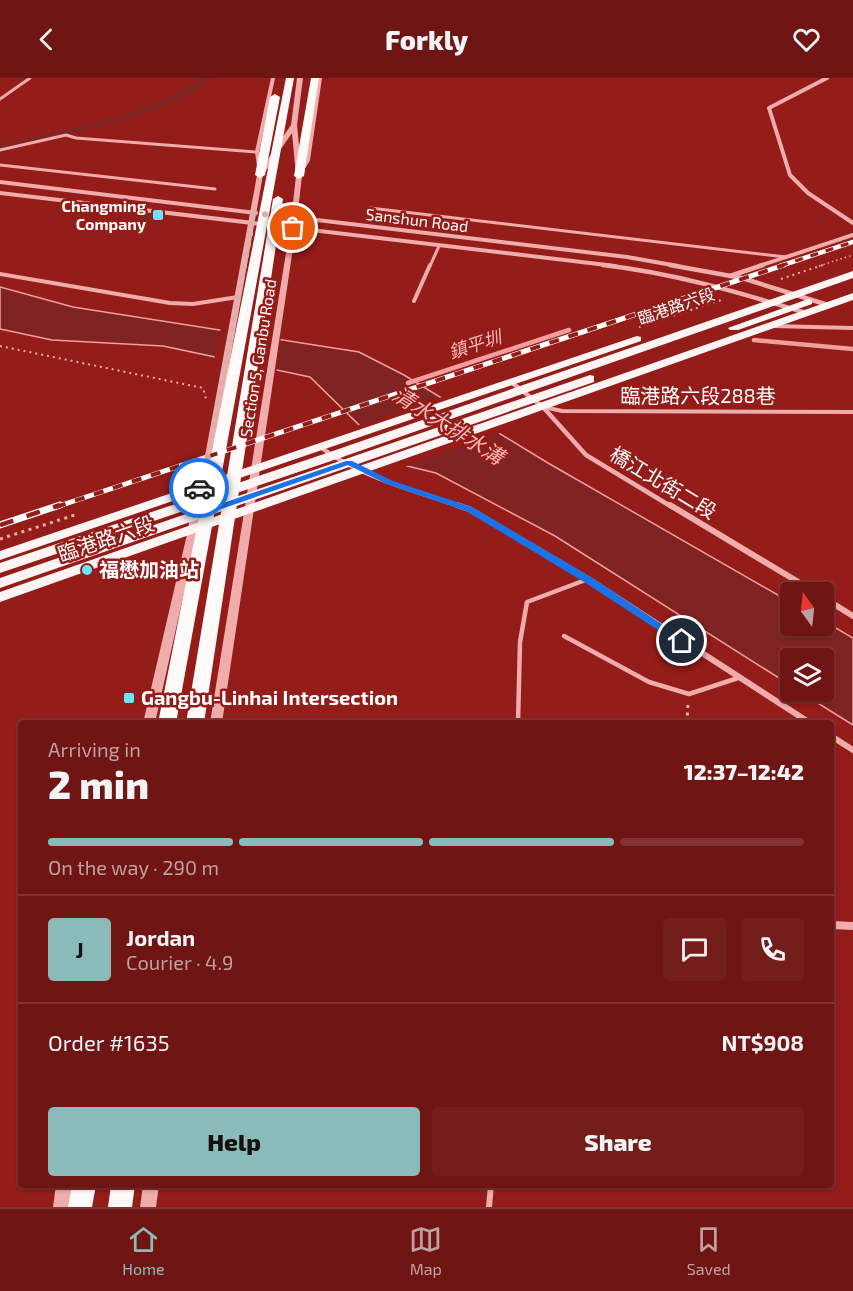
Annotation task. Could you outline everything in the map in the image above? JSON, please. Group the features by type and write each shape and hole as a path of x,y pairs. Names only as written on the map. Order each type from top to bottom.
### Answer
{"highway":[{"path":"260,174 279,78"},
{"path":"169,720 290,78"},
{"path":"195,720 299,78"},
{"path":"299,176 315,78"},
{"path":"80,1207 83,1188"},
{"path":"120,1207 123,1188"}],"main road":[{"name":"臨港路六段","path":"253,488 319,446 853,266"},
{"name":"臨港路六段","path":"0,583 332,456 853,274"},
{"path":"538,403 790,307 853,286"},
{"path":"538,403 853,296"},
{"name":"臨港路六段","path":"0,568 196,509 253,488 355,466 538,403"},
{"name":"臨港路六段","path":"0,556 196,509"},
{"name":"臨港路六段","path":"0,597 196,509"}],"street":[{"name":"Section 5, Ganbu Road","path":"150,720 208,456 253,223 260,174 257,152 273,78"},
{"name":"Section 5, Ganbu Road","path":"216,720 293,228 299,176 294,125 299,78"},
{"name":"Section 5, Ganbu Road","path":"299,176 308,160 320,78"},
{"path":"827,78 769,108 790,175 808,193 853,223"},
{"name":"Section 5, Ganbu Road","path":"260,174 294,125"},
{"name":"Sanshun Road","path":"0,182 627,257 729,276 828,305"},
{"name":"Sanshun Road","path":"0,193 654,272 742,292 806,312"},
{"path":"729,276 853,235"},
{"name":"橋江北街二段","path":"511,382 523,389 538,403 586,455 797,582"},
{"path":"319,446 332,456 390,482 469,509 588,579 805,720"},
{"path":"834,604 853,616"},
{"path":"834,738 853,750"},
{"path":"834,926 853,926"},
{"path":"61,1207 64,1188"},
{"path":"148,1207 151,1188"}],"lane":[{"path":"0,99 30,78"},
{"path":"0,150 66,135 76,138 257,152"},
{"path":"0,165 215,189"},
{"path":"369,208 786,257"},
{"path":"414,301 439,246"},
{"path":"0,274 170,303 192,304 238,297"},
{"path":"770,326 853,328"},
{"name":"臨港路六段288巷","path":"538,403 562,411 853,412"},
{"path":"518,720 520,642 527,602 588,579"},
{"path":"564,636 649,682 689,694 738,678"},
{"path":"489,1207 491,1188"}],"path":[{"path":"763,285 853,255"},
{"path":"631,330 742,292"},
{"path":"0,346 171,379 203,388 206,400"},
{"path":"687,720 689,694"}],"water":[{"name":"清水大排水溝","path":"0,287 73,307 359,352 404,375 548,463 780,596 780,636 834,636 834,627 853,638 853,725 816,702 834,702 834,648 780,648 780,679 555,536 436,473 399,464 310,377 163,346 52,340 0,329"}],"pier":[{"path":"221,327 281,336 276,373 214,360"},
{"path":"423,383 428,386 344,414 339,410"},
{"path":"445,396 503,432 402,468 397,466 356,426"}],"waterway":[{"path":"0,147 78,129 141,110 170,100 193,89 208,78"},
{"name":"鎮平圳","path":"408,383 569,330"},
{"name":"鎮平圳","path":"754,340 853,349"}],"railway":[{"path":"780,266 853,242"},
{"path":"56,507 784,265"},
{"path":"0,525 60,505"}],"way so far":[{"path":"199,488 208,456 254,213 293,217 293,228"}],"place":[{"name":"Changming Company","path":"158,215"},
{"name":"福懋加油站","path":"87,570"},
{"name":"Gangbu-Linhai Intersection","path":"129,698"}],"route":[{"path":"199,488 195,515 349,462 361,470 390,482 469,509 588,579 682,641"}]}
